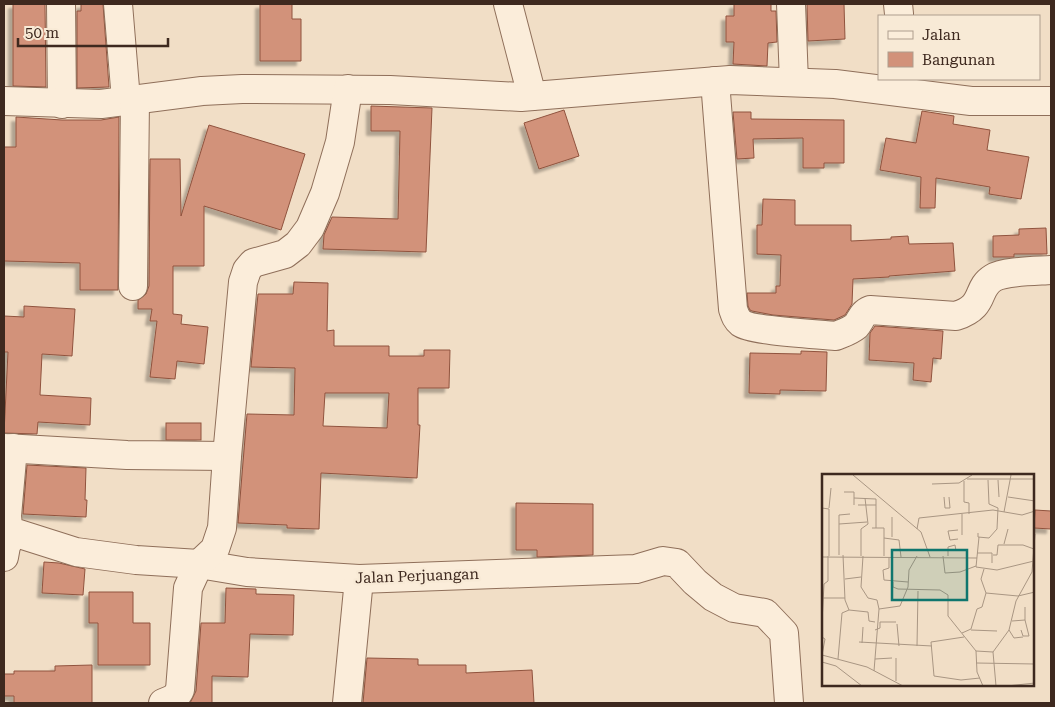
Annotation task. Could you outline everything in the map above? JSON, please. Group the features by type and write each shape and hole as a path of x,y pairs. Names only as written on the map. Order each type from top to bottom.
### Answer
{"street":[{"path":"61,4 62,104"},
{"path":"118,4 131,100 132,286"},
{"path":"508,4 518,96"},
{"path":"791,4 794,82"},
{"path":"4,101 100,104 202,91 242,89 348,89 518,96 730,80 835,84 971,100 1051,101"},
{"path":"715,81 733,309 739,322 755,328 836,336 848,332 856,325 865,312 870,310 956,316 969,312 976,305 987,282 993,277 1051,270"},
{"path":"163,703 175,698 180,690 188,588 199,564 215,549 222,528 243,282 247,270 253,263 285,254 298,244 310,228 325,193 340,142 348,89"},
{"path":"8,544 8,448 127,455 227,456"},
{"name":"Jalan Perjuangan","path":"8,544 136,560 199,564 247,572 359,579 636,569 664,561 677,563 713,597 734,608 765,613 784,633 789,703"},
{"path":"347,703 359,579"}],"building":[{"path":"13,4 45,4 46,87 13,86"},
{"path":"81,4 103,4 109,87 77,88 77,11 81,11"},
{"path":"260,4 292,4 292,19 301,19 301,61 260,61"},
{"path":"734,4 771,4 771,11 776,11 777,42 768,43 767,66 733,64 734,42 726,42 726,16 734,16"},
{"path":"807,4 844,4 845,39 808,41"},
{"path":"371,106 432,108 426,252 323,249 324,235 332,217 398,219 400,131 371,131"},
{"path":"564,110 579,156 539,169 524,123"},
{"path":"922,111 954,116 953,124 990,130 987,150 1029,157 1021,199 989,194 990,187 936,178 935,208 920,208 921,177 880,170 886,138 916,143"},
{"path":"733,112 751,112 751,119 844,120 844,163 824,163 824,168 803,168 803,138 753,139 754,158 737,159"},
{"path":"16,117 101,120 119,117 118,290 80,290 80,263 4,261 4,147 16,147"},
{"path":"209,125 305,154 281,230 204,206 204,266 173,266 173,314 182,315 181,324 208,327 204,364 177,361 175,379 150,377 157,321 150,321 152,309 138,309 138,300 146,294 149,286 150,159 180,159 181,216"},
{"path":"763,199 795,200 795,225 851,225 851,241 891,239 891,237 908,236 909,244 953,243 955,271 853,279 852,304 845,315 834,320 773,315 752,311 748,306 747,293 776,293 776,286 780,286 781,255 757,254 757,225 762,225"},
{"path":"1046,228 1047,254 1014,254 1014,257 993,257 993,236 1019,235 1019,229"},
{"path":"294,282 328,283 327,331 334,330 334,346 389,346 389,356 424,356 424,350 450,350 449,388 418,388 418,425 420,425 417,478 321,473 319,529 287,528 287,525 238,523 247,414 294,415 295,368 251,367 258,294 293,294","holes":["325,393 389,393 387,428 323,426"]},
{"path":"24,306 75,309 72,356 42,354 40,395 91,398 90,425 38,422 37,434 4,433 8,352 4,352 4,316 24,317"},
{"path":"875,326 943,331 941,359 933,358 931,382 913,380 914,363 869,360 870,333"},
{"path":"801,351 827,352 826,391 780,390 780,394 749,393 750,353 801,354"},
{"path":"166,423 201,423 201,440 166,440"},
{"path":"27,465 86,468 86,517 23,514"},
{"path":"516,503 593,504 593,555 537,557 537,550 516,550"},
{"path":"1035,510 1051,511 1051,529 1035,528"},
{"path":"44,562 59,563 85,569 83,595 42,593"},
{"path":"226,588 256,589 256,594 294,595 293,635 250,634 248,677 212,676 212,703 190,703 196,691 201,623 225,623"},
{"path":"89,592 133,592 133,623 150,623 150,665 98,665 98,623 89,623"},
{"path":"367,658 418,659 418,665 466,665 466,673 532,670 534,703 363,703"},
{"path":"92,665 92,703 14,703 14,696 4,696 4,674 14,674 14,671 55,671 55,666"}]}
